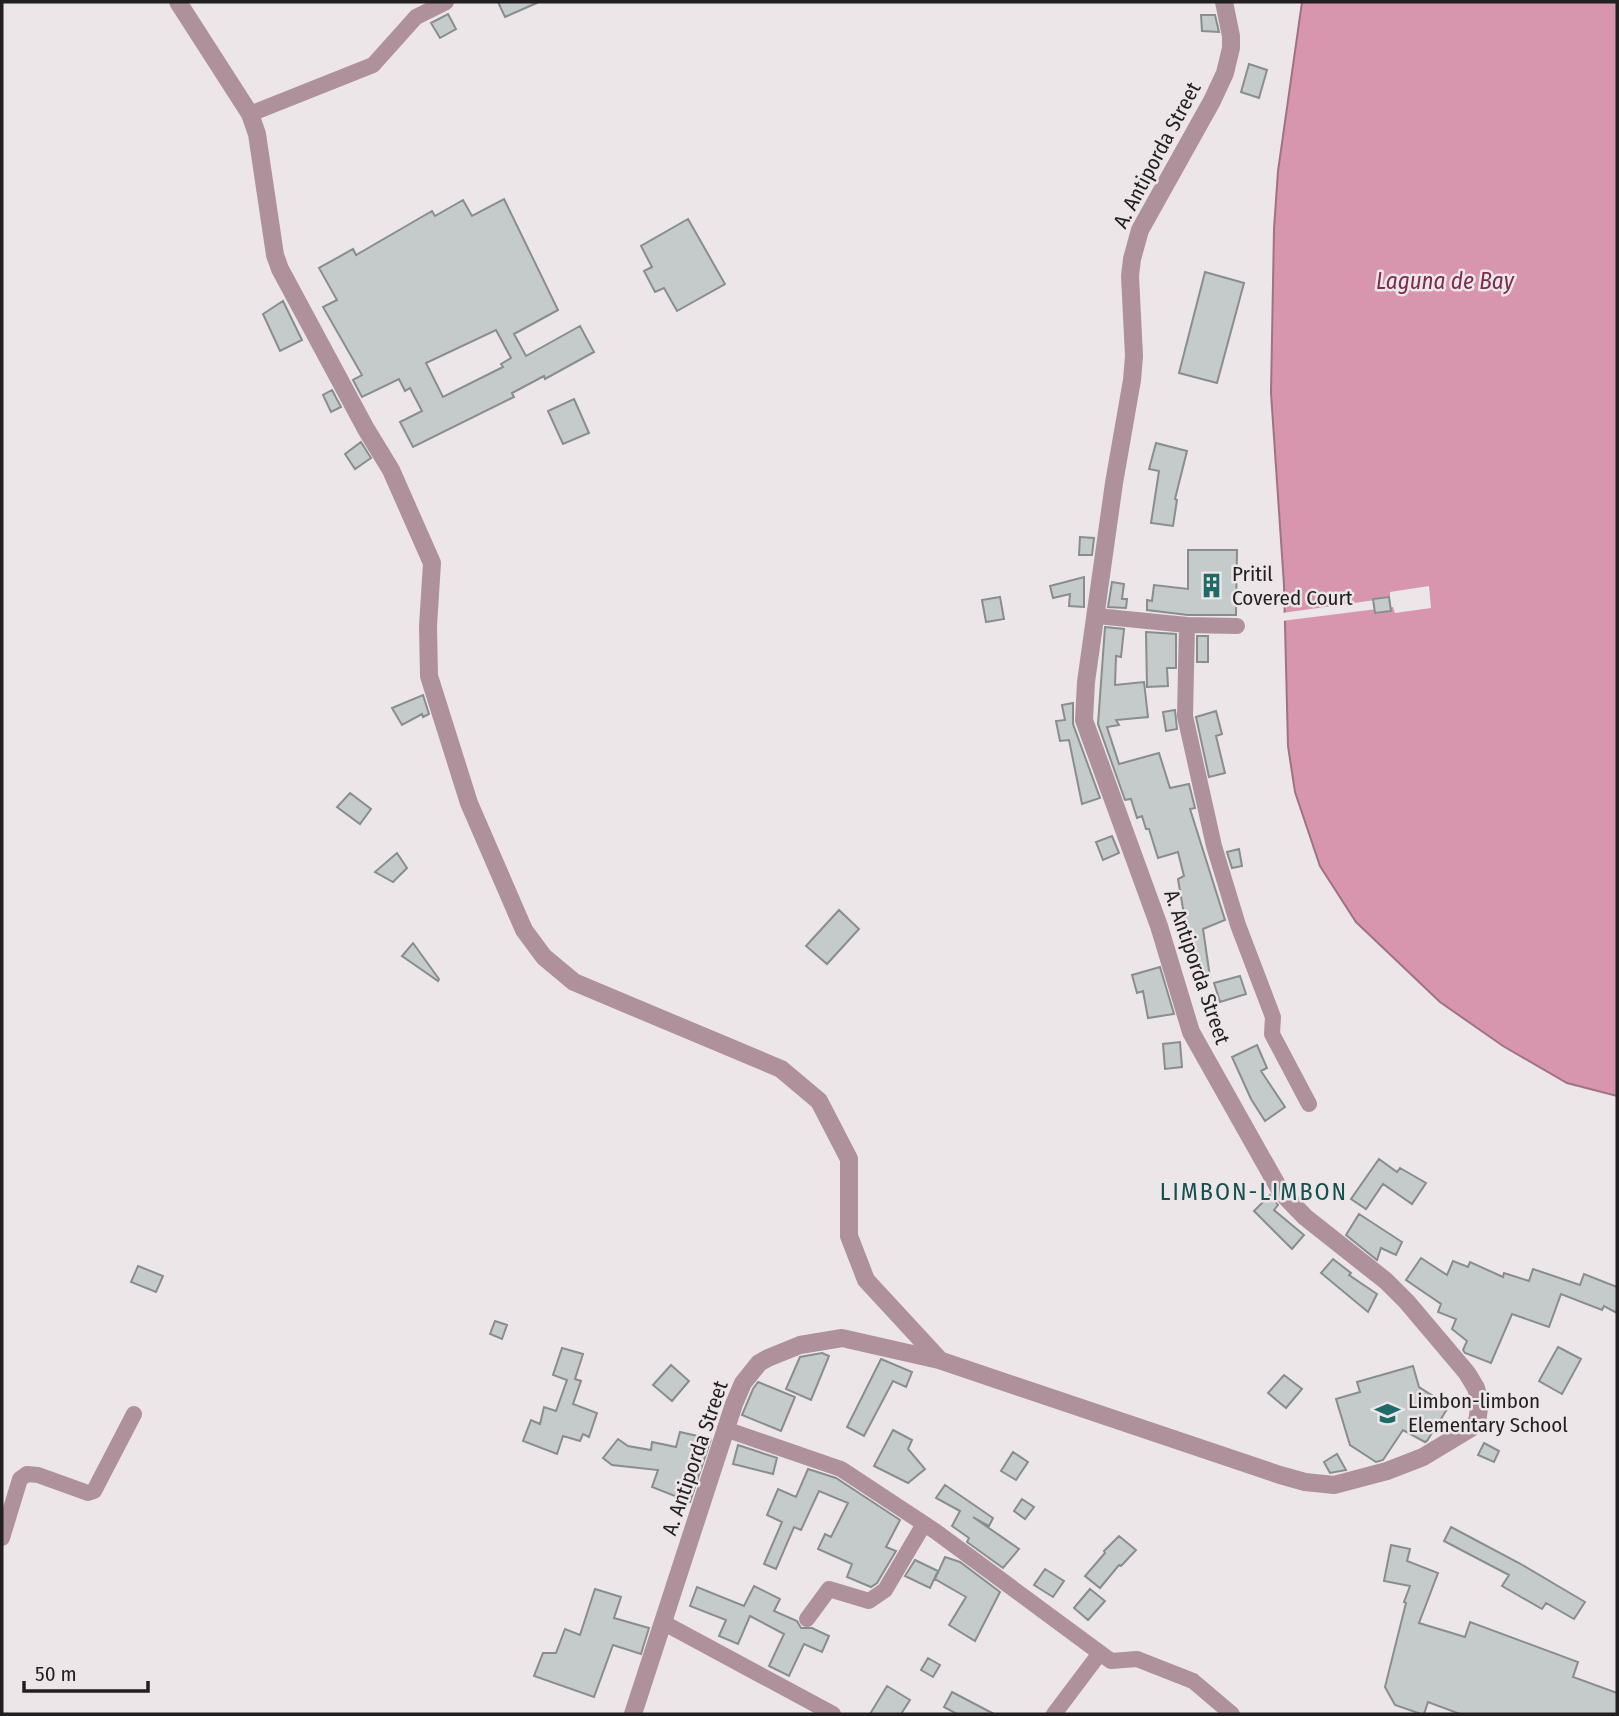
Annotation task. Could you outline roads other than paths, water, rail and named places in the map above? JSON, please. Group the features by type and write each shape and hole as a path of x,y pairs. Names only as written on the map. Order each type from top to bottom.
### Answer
{"street":[{"path":"178,2 250,114 257,134 275,255 280,269 391,470 432,563 428,626 429,676 469,803 524,930 544,957 574,982 781,1069 819,1101 849,1159 849,1236 866,1280 939,1360"},
{"path":"250,114 373,65 412,9 446,2"},
{"name":"A. Antiporda Street","path":"634,1714 743,1382 768,1358 791,1348 842,1338 939,1360 1280,1475 1323,1485 1334,1485 1387,1471 1423,1457 1471,1428 1476,1422 1480,1402 1467,1373 1386,1281 1305,1217 1281,1192 1198,1047 1159,926 1084,720 1086,682 1117,463 1132,380 1134,356 1130,276 1135,243 1140,229 1225,73 1231,36 1224,2"},
{"path":"1097,616 1187,625 1237,626"},
{"path":"1187,625 1185,716 1220,871 1273,1017 1272,1034 1309,1104"},
{"path":"2,1538 20,1479 27,1474 38,1475 88,1493 94,1491 134,1414"},
{"path":"726,1429 841,1469 924,1524 1111,1661 1137,1659 1193,1681 1232,1714"},
{"path":"807,1619 829,1589 869,1601 884,1590 924,1524"},
{"path":"664,1623 833,1714"},
{"path":"1054,1714 1100,1653"}],"water":[{"name":"Laguna de Bay","path":"1302,2 1617,2 1617,1096 1567,1083 1503,1046 1440,1002 1356,922 1320,866 1295,792 1288,746 1284,585 1271,393 1274,229 1278,171"}],"place":[{"name":"Pritil Covered Court","path":"1212,586"},
{"name":"Limbon-limbon Elementary School","path":"1388,1413"}],"district":[{"name":"LIMBON-LIMBON","path":"1254,1192"}]}
